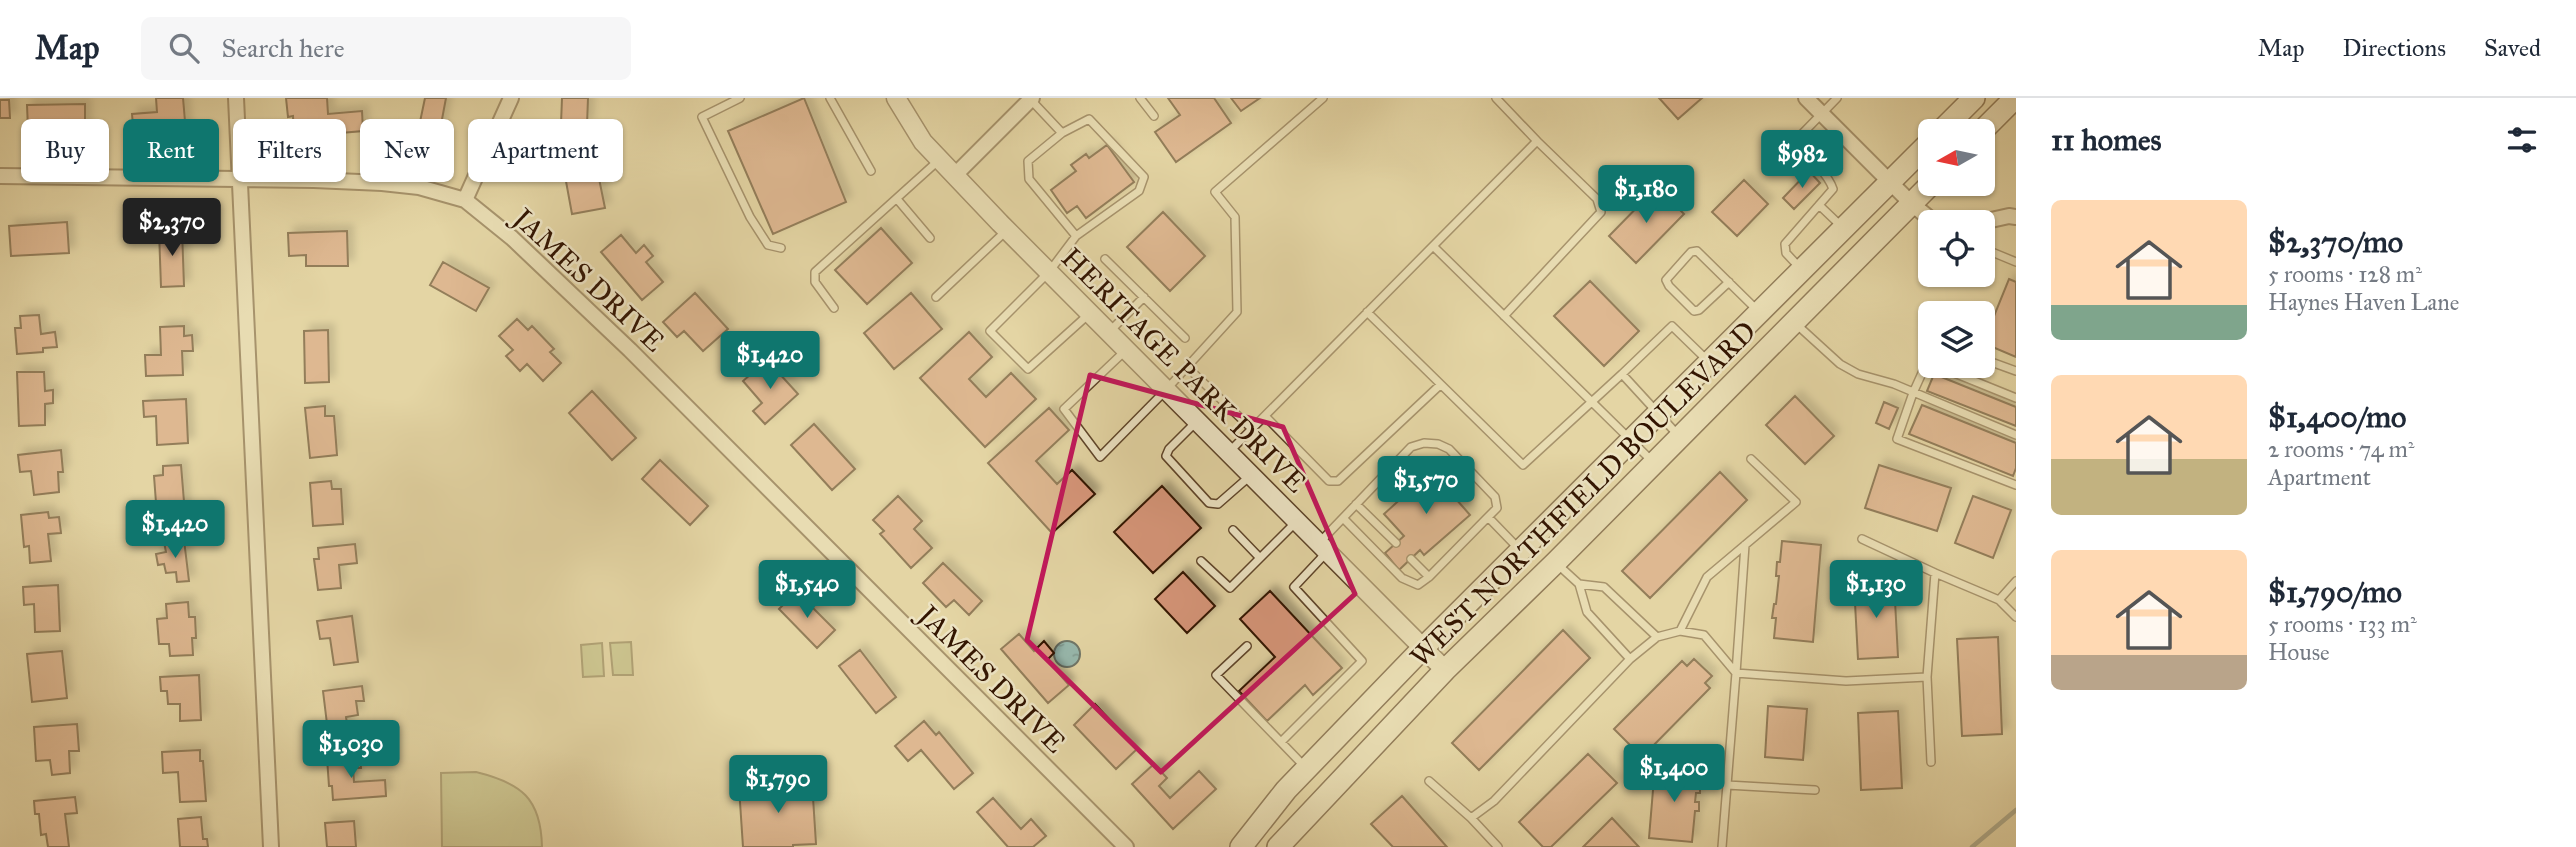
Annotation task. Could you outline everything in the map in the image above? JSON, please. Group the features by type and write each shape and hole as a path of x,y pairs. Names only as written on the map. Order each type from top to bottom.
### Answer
{"main road":[{"path":"1953,119 1974,98"},
{"path":"1995,119 2015,98"},
{"name":"WEST NORTHFIELD BOULEVARD","path":"1241,847 1306,768 1422,649 1918,154"},
{"name":"WEST NORTHFIELD BOULEVARD","path":"1278,847 1445,670 1920,196"},
{"path":"1527,546 1556,562"}],"street":[{"path":"236,98 237,119"},
{"path":"465,200 510,98"},
{"name":"HERITAGE PARK DRIVE","path":"897,98 923,142 954,175 1445,670"},
{"path":"1806,98 1919,210"},
{"path":"954,175 1031,99"},
{"name":"JAMES DRIVE","path":"0,176 233,179"},
{"path":"239,182 271,847"},
{"name":"JAMES DRIVE","path":"346,182 419,187 465,200 512,238 630,350 1126,847"},
{"path":"1995,220 2016,217"}],"lane":[{"path":"740,98 702,117 750,216 768,245 781,248"},
{"path":"830,98 871,171"},
{"path":"1140,98 1154,116"},
{"path":"1126,350 1064,409 1100,457 1237,312 1235,217 1215,192 1323,98"},
{"path":"1496,98 1597,199 1601,212 1504,316"},
{"path":"1802,270 1786,253 1785,244 1833,188 1830,178 1805,151 1801,135 1837,98"},
{"path":"1031,99 1062,133"},
{"path":"1076,236 1029,179 1028,161 1062,133 1089,119 1144,177 1139,191 1076,236 1049,272 990,331 1028,369 1090,314"},
{"path":"1228,453 1537,141"},
{"path":"834,308 815,282 815,272 940,160"},
{"path":"897,199 930,238"},
{"path":"1819,205 1844,229"},
{"path":"936,297 1007,230"},
{"path":"1433,246 1654,464"},
{"path":"1728,282 1699,310 1694,311 1666,280 1691,252 1697,251 1728,282 1759,313"},
{"path":"1995,253 2016,262"},
{"path":"1105,259 1185,338"},
{"path":"1108,332 1144,297"},
{"path":"1367,312 1523,466 1672,326 1709,363"},
{"path":"1794,322 1840,365 1858,374 1894,384 2016,435"},
{"path":"1995,363 2016,371"},
{"path":"1187,367 1252,429"},
{"path":"1622,374 1680,437"},
{"path":"1920,378 1897,439 2016,485"},
{"path":"1967,378 2016,398"},
{"path":"1265,416 1329,481 1338,481 1440,385"},
{"path":"1197,421 1169,449 1166,456 1209,503 1219,504 1251,475"},
{"path":"1281,742 1362,661 1294,587 1343,518 1411,447 1424,443 1438,444 1449,449 1495,497 1497,509 1418,585 1407,582 1343,518"},
{"path":"1680,631 1707,577 1796,502 1751,459"},
{"path":"1356,504 1396,543"},
{"path":"1488,517 1527,546"},
{"path":"1201,561 1230,588 1297,522"},
{"path":"1233,530 1260,558"},
{"path":"1862,539 2000,600 2016,617"},
{"path":"1723,847 1745,545"},
{"path":"1411,559 1429,577"},
{"path":"1556,562 1579,584 1587,612 1630,659"},
{"path":"1931,762 1927,677 1935,573"},
{"path":"2000,600 2016,581"},
{"path":"1579,584 1604,587 1657,637"},
{"path":"1471,818 1494,801 1630,659 1657,637 1680,631 1704,635 1736,673 1846,681 1927,677"},
{"path":"1247,646 1216,675 1306,768"},
{"path":"1429,781 1471,818 1498,847"},
{"path":"1727,785 1815,790"}],"highlighted area":[{"path":"1090,375 1283,427 1355,594 1161,772 1027,640"}],"green space":[{"path":"631,642 633,675 613,675 610,643"},
{"path":"602,643 604,676 583,677 581,645"},
{"path":"476,772 505,781 526,795 538,816 542,847 442,847 441,773"}],"water":[{"path":"1067,641 1076,645 1080,654 1076,663 1067,667 1058,663 1054,654 1058,645"}],"building":[{"path":"156,98 183,98 185,119 132,119 132,114 157,112"},
{"path":"286,98 327,98 328,114 362,111 362,119 360,119 360,131 346,132 346,119 288,117"},
{"path":"425,98 446,98 442,119 421,119"},
{"path":"562,98 588,98 587,119 561,119"},
{"path":"804,98 846,202 773,234 728,131"},
{"path":"1168,98 1214,98 1231,123 1176,162 1155,132 1180,115"},
{"path":"1231,98 1260,98 1241,111"},
{"path":"1659,98 1702,98 1678,119"},
{"path":"0,100 9,100 10,118 0,118"},
{"path":"85,104 85,119 28,119 27,105"},
{"path":"1107,145 1134,182 1086,218 1077,206 1067,213 1051,190 1076,171 1071,165 1086,154 1089,158"},
{"path":"1809,171 1820,183 1794,209 1783,198"},
{"path":"1744,180 1768,204 1737,236 1712,212"},
{"path":"566,182 600,182 605,208 572,214"},
{"path":"1657,187 1684,214 1636,263 1609,236"},
{"path":"1163,212 1205,256 1170,291 1127,247"},
{"path":"67,222 69,253 11,256 9,226"},
{"path":"881,228 912,263 867,304 835,270"},
{"path":"182,230 184,286 161,287 159,231"},
{"path":"347,231 348,266 306,266 306,255 289,256 288,233"},
{"path":"621,235 636,253 644,245 653,256 646,262 663,282 642,300 601,252"},
{"path":"443,262 489,288 476,311 430,285"},
{"path":"2009,279 2016,282 2016,357 1995,348 1995,313"},
{"path":"1590,281 1639,331 1604,366 1554,316"},
{"path":"695,293 728,329 703,351 684,331 677,337 663,322"},
{"path":"911,293 942,329 894,369 864,333"},
{"path":"39,315 41,334 55,332 57,347 43,348 43,352 17,354 15,328 21,328 20,316"},
{"path":"517,319 528,330 532,326 554,349 550,352 561,363 543,381 527,364 520,371 506,356 513,350 499,336"},
{"path":"184,326 184,336 192,335 193,351 182,351 183,375 146,376 145,355 161,355 160,327"},
{"path":"328,330 329,382 305,383 304,331"},
{"path":"969,332 992,357 969,379 986,397 1011,373 1036,399 985,447 920,378"},
{"path":"767,360 798,394 765,424 753,411 762,403 743,381"},
{"path":"17,372 44,372 45,391 53,390 53,403 45,404 45,425 19,426"},
{"path":"1932,378 1944,378 2016,407 2016,426 1927,391"},
{"path":"592,391 636,438 612,460 569,413"},
{"path":"1795,396 1834,436 1805,464 1766,425"},
{"path":"186,399 188,443 157,445 156,416 144,417 143,401"},
{"path":"1884,402 1898,408 1889,429 1876,423"},
{"path":"1922,405 2016,443 2016,468 2013,476 1909,434"},
{"path":"325,406 325,416 334,416 337,455 310,458 305,408"},
{"path":"1049,408 1069,430 1036,461 1057,484 1072,470 1095,494 1052,533 988,463"},
{"path":"814,424 855,469 832,490 791,445"},
{"path":"61,450 63,472 58,472 59,492 34,495 31,471 20,472 18,455"},
{"path":"660,460 708,506 690,525 642,479"},
{"path":"1439,464 1464,492 1456,499 1470,515 1424,555 1420,550 1399,570 1385,553 1404,536 1384,514"},
{"path":"181,465 185,514 157,516 154,476 163,475 163,466"},
{"path":"1879,465 1951,488 1937,531 1865,508"},
{"path":"1720,472 1747,500 1650,598 1622,571"},
{"path":"331,481 332,489 341,489 343,524 313,526 310,483"},
{"path":"1162,486 1201,528 1153,573 1114,532"},
{"path":"898,496 922,521 914,529 932,548 911,568 880,534 884,531 873,520"},
{"path":"1973,496 2011,510 1993,558 1955,543"},
{"path":"48,512 49,518 59,517 61,533 48,534 51,561 30,563 29,546 24,547 21,515"},
{"path":"184,540 189,581 177,582 176,572 166,573 164,564 158,565 156,554 166,552 164,542"},
{"path":"1782,541 1821,545 1813,642 1774,638 1776,618 1772,618 1779,576 1776,576 1777,562 1780,562"},
{"path":"355,544 357,563 339,565 341,588 318,590 314,559 319,559 318,548"},
{"path":"943,563 982,601 969,615 954,600 946,607 923,583"},
{"path":"1183,572 1215,606 1187,633 1155,599"},
{"path":"1894,582 1898,657 1858,659 1854,584"},
{"path":"58,585 60,631 35,632 34,604 24,605 23,587"},
{"path":"1270,591 1342,668 1313,695 1305,685 1267,721 1239,691 1275,657 1240,619"},
{"path":"794,594 800,601 803,598 835,630 817,648 779,609"},
{"path":"188,602 189,617 195,617 196,638 192,638 193,655 170,656 169,644 159,644 157,619 167,618 166,604"},
{"path":"352,616 358,662 334,665 330,638 320,639 317,621"},
{"path":"1563,630 1590,658 1479,770 1452,743"},
{"path":"1019,634 1034,651 1044,641 1054,653 1047,660 1069,685 1048,703 1001,649"},
{"path":"1998,637 2002,734 1962,736 1957,639"},
{"path":"860,650 896,697 876,713 839,666"},
{"path":"62,651 67,698 32,702 27,654"},
{"path":"1694,659 1712,676 1705,683 1710,688 1642,757 1614,729 1682,661 1687,666"},
{"path":"199,675 201,720 180,721 180,704 168,704 167,691 161,691 160,677"},
{"path":"362,686 364,701 356,701 358,715 346,717 348,730 328,732 323,691"},
{"path":"1095,704 1137,749 1116,769 1074,725"},
{"path":"1768,706 1807,709 1803,760 1765,757"},
{"path":"1898,711 1902,788 1861,790 1858,713"},
{"path":"924,721 936,735 939,732 973,773 954,789 921,750 908,761 895,746"},
{"path":"77,724 79,751 69,751 70,773 52,775 50,760 36,761 34,727"},
{"path":"200,750 206,801 180,802 178,772 163,773 162,752"},
{"path":"1588,754 1617,783 1551,847 1543,847 1519,822"},
{"path":"360,756 361,768 353,768 354,782 385,780 386,796 333,800 327,758"},
{"path":"1154,764 1167,778 1159,786 1170,798 1199,771 1216,789 1173,829 1132,784"},
{"path":"1655,766 1698,770 1697,783 1700,784 1700,793 1696,793 1695,802 1699,802 1699,811 1695,811 1692,842 1649,838"},
{"path":"812,782 816,844 743,847 739,787"},
{"path":"1402,796 1447,847 1393,847 1371,824"},
{"path":"75,797 77,813 65,814 69,847 48,847 46,834 41,835 39,814 35,814 34,801"},
{"path":"993,798 1021,829 1031,819 1046,836 1033,847 1008,847 977,812"},
{"path":"201,817 203,839 207,839 208,847 180,847 178,819"},
{"path":"1612,818 1639,847 1583,847"},
{"path":"354,821 356,847 327,847 325,823"}],"waterway":[{"path":"1972,847 2016,810"}]}
